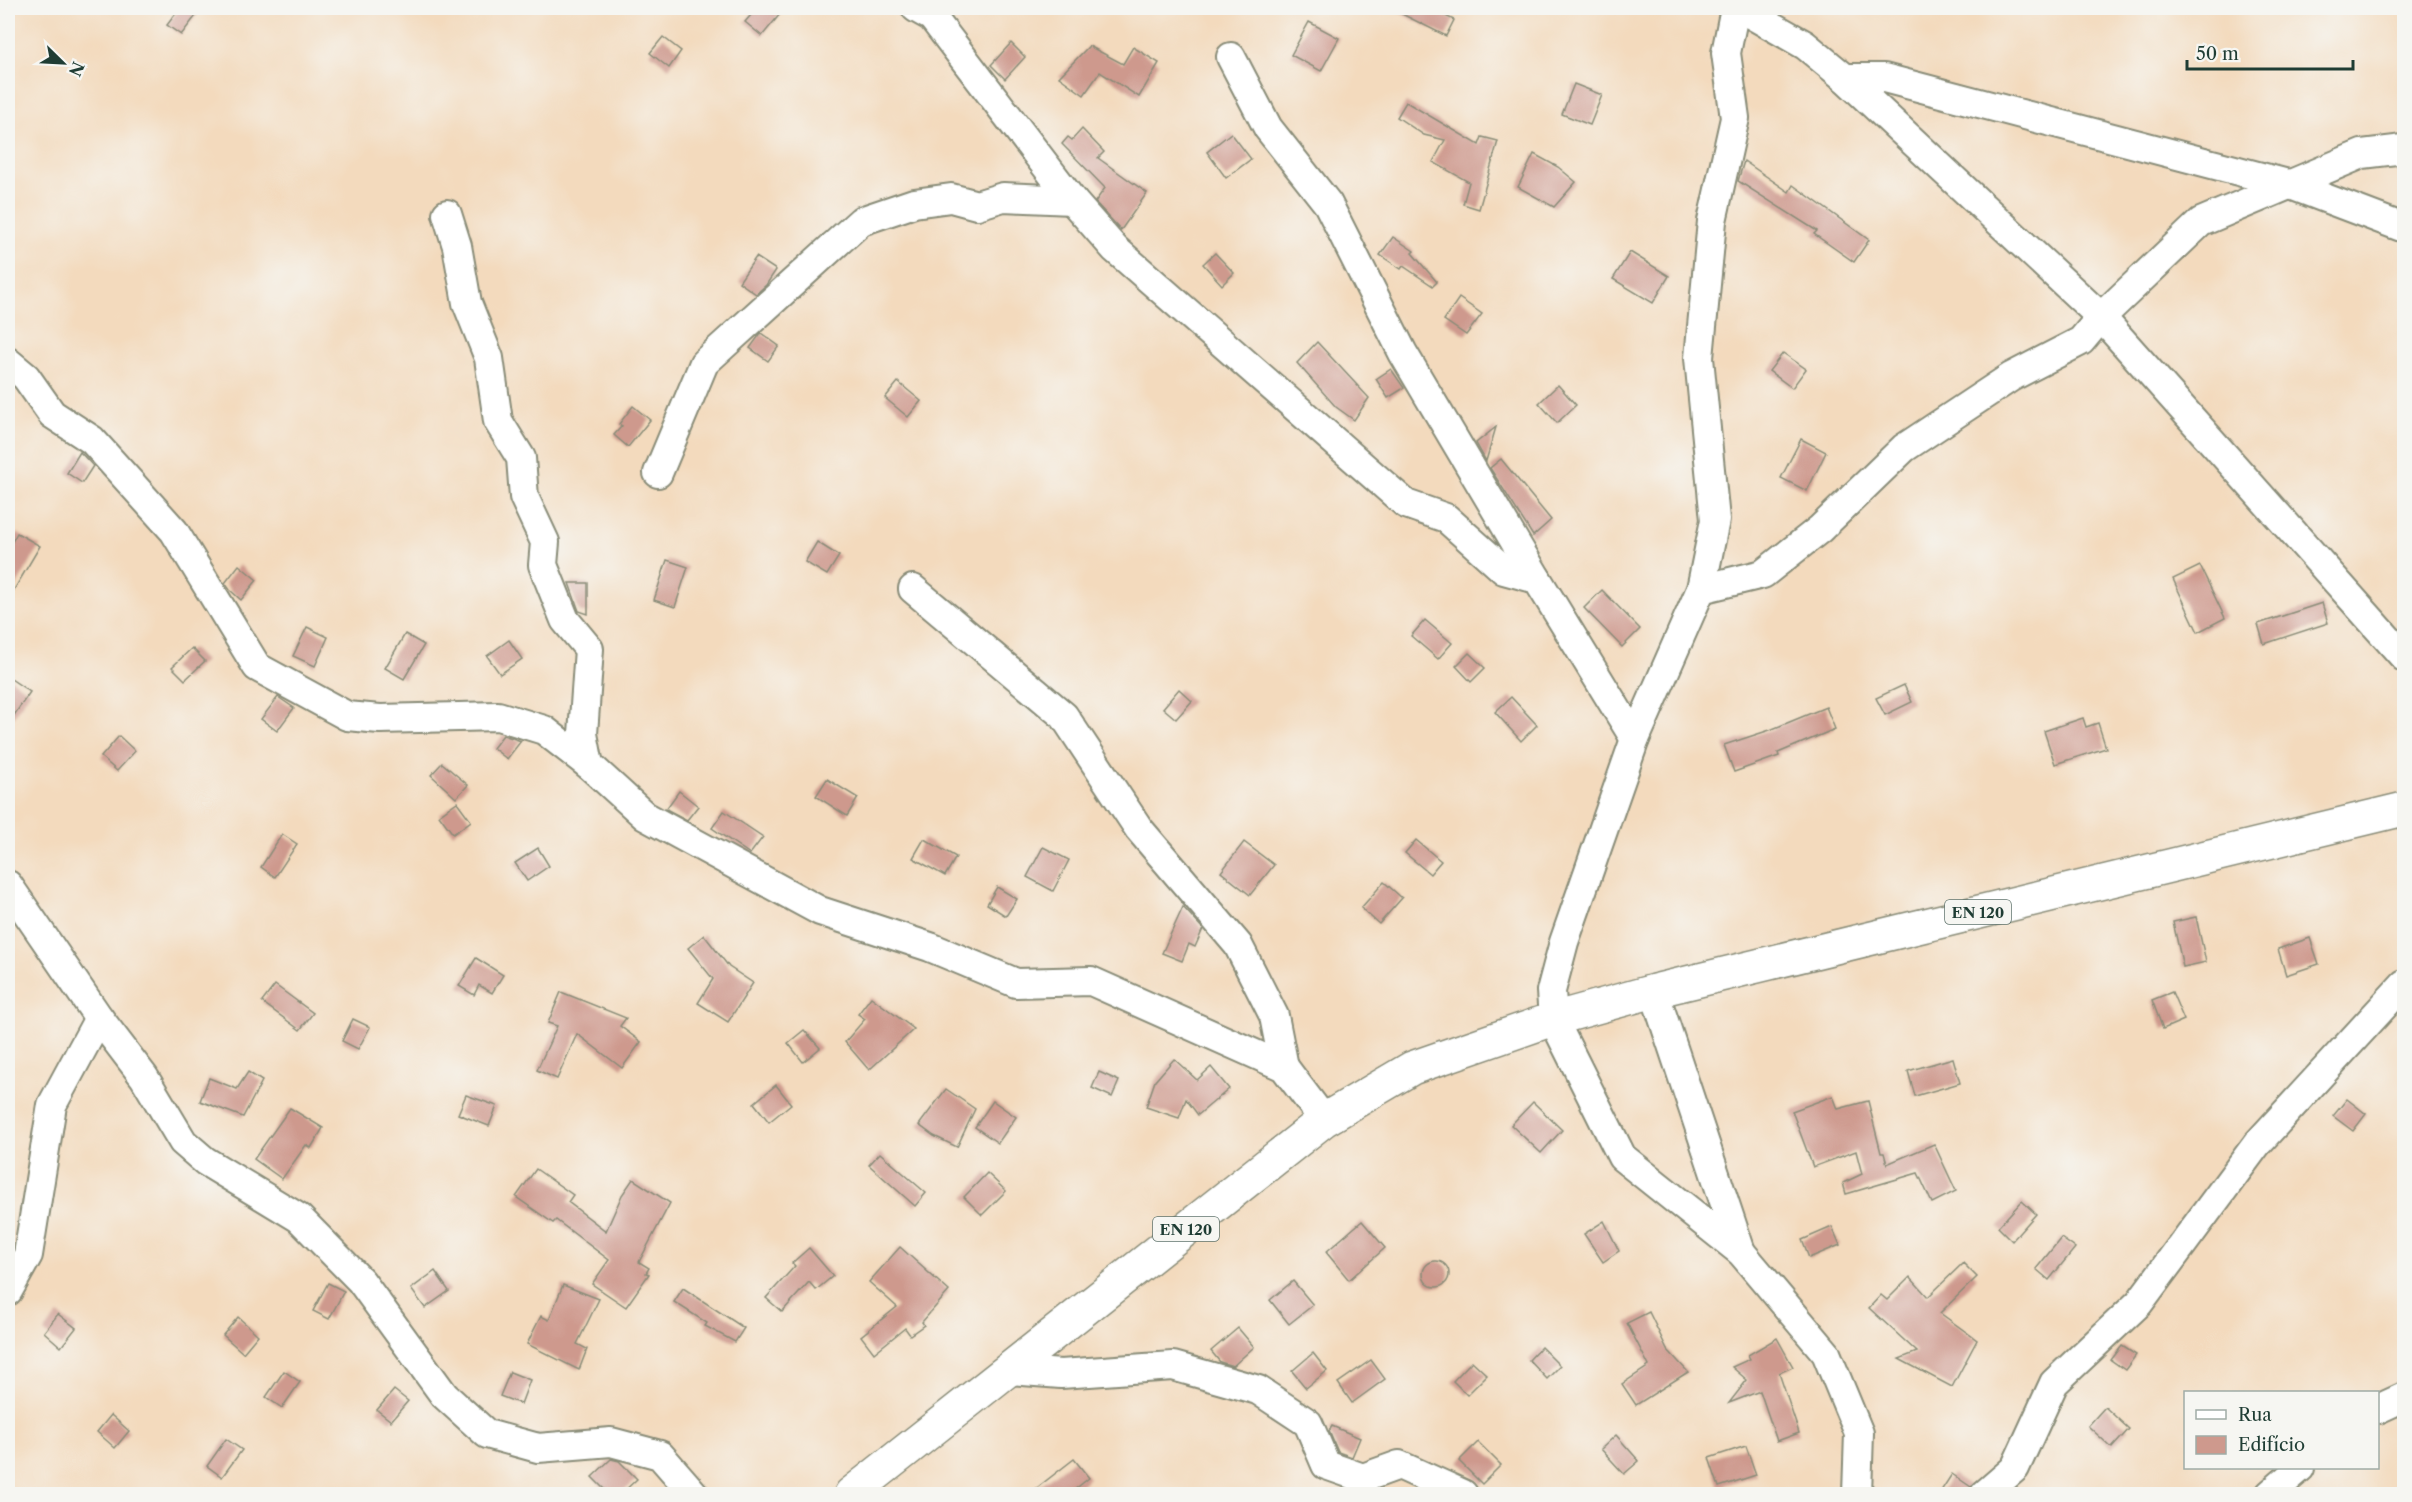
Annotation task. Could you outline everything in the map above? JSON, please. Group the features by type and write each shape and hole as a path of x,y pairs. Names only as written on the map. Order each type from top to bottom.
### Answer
{"main road":[{"name":"EN 120","path":"851,1494 1324,1120 1412,1068 1553,1019 1654,991 2404,809"}],"street":[{"path":"916,8 932,17 1072,200 1115,249 1406,504 1446,518 1504,570 1537,579"},
{"path":"1857,1494 1859,1433 1826,1353 1741,1252 1622,1157 1553,1019 1551,991 1564,942 1635,739 1701,589 1715,520 1699,358 1712,221 1735,118 1726,53 1737,8 1805,45 1845,78 2101,317 2404,657"},
{"path":"1231,57 1268,128 1328,204 1403,353 1635,739"},
{"path":"1845,78 1884,78 2288,184 2404,228"},
{"path":"1701,589 1763,574 1820,529 1904,448 2011,377 2081,341 2101,317 2201,222 2362,154 2404,149"},
{"path":"658,473 704,363 861,221 914,203 951,198 977,205 1003,197 1072,200"},
{"path":"447,214 457,246 466,303 489,358 498,421 521,458 524,497 545,543 543,565 565,620 589,649 584,734 589,765"},
{"path":"8,362 26,377 52,414 92,440 174,531 257,667 347,716 380,719 498,716 544,730 589,765 645,816 820,912 930,947 1016,983 1091,981 1284,1067"},
{"path":"913,590 1064,716 1139,829 1238,945 1274,1016 1284,1067 1324,1120"},
{"path":"8,885 99,1018 144,1077 183,1142 205,1161 299,1218 361,1281 444,1395 487,1434 538,1448 611,1442 660,1455 694,1494"},
{"path":"1985,1494 2015,1468 2054,1383 2139,1303 2257,1144 2404,984"},
{"path":"1654,991 1741,1252"},
{"path":"8,1291 28,1256 52,1105 99,1018"},
{"path":"1009,1370 1061,1374 1173,1366 1184,1369 1258,1390 1308,1423 1326,1465 1363,1478 1399,1465 1463,1494"},
{"path":"2379,1408 2404,1397"},
{"path":"2270,1494 2298,1469"}],"building":[{"path":"180,8 202,8 181,35 167,25"},
{"path":"757,8 785,8 762,36 745,22"},
{"path":"1390,8 1429,8 1454,20 1446,36"},
{"path":"1309,22 1339,38 1321,71 1291,55"},
{"path":"663,37 681,51 669,68 650,53"},
{"path":"1011,43 1025,57 1005,79 991,65"},
{"path":"1089,46 1123,64 1133,47 1159,63 1139,97 1100,72 1084,95 1059,77"},
{"path":"1574,84 1602,95 1590,125 1562,114"},
{"path":"1406,102 1479,145 1482,137 1498,141 1479,209 1463,204 1469,182 1433,162 1445,140 1424,135 1397,117"},
{"path":"1082,129 1104,152 1098,158 1147,193 1121,230 1095,202 1105,188 1062,144 1068,137 1072,140"},
{"path":"1231,133 1251,159 1226,178 1207,152"},
{"path":"1534,154 1558,167 1576,182 1554,207 1518,187"},
{"path":"1744,161 1789,192 1793,185 1869,240 1854,262 1814,234 1817,231 1738,181"},
{"path":"1393,237 1414,251 1412,253 1437,282 1433,286 1403,266 1401,269 1380,255"},
{"path":"1630,252 1669,276 1653,303 1613,279"},
{"path":"1215,253 1234,273 1222,285 1203,264"},
{"path":"756,257 776,270 766,285 756,294 739,282"},
{"path":"1459,298 1482,314 1466,335 1444,320"},
{"path":"761,333 779,346 768,361 750,348"},
{"path":"1317,342 1369,398 1354,420 1336,407 1297,363"},
{"path":"1783,353 1806,369 1792,388 1769,371"},
{"path":"1391,369 1404,388 1388,398 1376,379"},
{"path":"898,382 921,401 908,417 885,398"},
{"path":"1558,385 1576,405 1557,423 1539,403"},
{"path":"633,406 650,420 628,447 614,435 622,426 619,424"},
{"path":"1496,427 1486,461 1476,443"},
{"path":"1801,439 1826,452 1807,491 1781,478"},
{"path":"80,452 93,466 82,483 67,473"},
{"path":"1501,459 1551,520 1533,536 1490,468"},
{"path":"17,533 40,546 8,600 8,549"},
{"path":"817,542 839,556 827,575 805,562"},
{"path":"667,560 688,567 675,607 654,600"},
{"path":"239,565 257,580 241,600 225,583"},
{"path":"2200,566 2225,618 2198,632 2173,579"},
{"path":"569,583 588,583 588,614 579,611"},
{"path":"1602,590 1640,629 1622,647 1584,608"},
{"path":"2322,603 2328,623 2264,644 2258,624"},
{"path":"1425,620 1452,643 1438,659 1411,636"},
{"path":"307,627 328,637 315,666 293,656"},
{"path":"405,634 424,645 404,679 385,668"},
{"path":"509,640 522,659 500,674 487,656"},
{"path":"192,648 205,661 185,680 172,667"},
{"path":"1469,653 1485,668 1471,682 1456,666"},
{"path":"8,677 30,692 8,724"},
{"path":"1904,685 1912,702 1885,715 1876,698"},
{"path":"1179,689 1192,701 1176,719 1163,708"},
{"path":"278,697 294,708 277,731 261,719"},
{"path":"1511,697 1537,725 1521,741 1495,712"},
{"path":"1826,707 1835,729 1778,753 1779,756 1734,772 1724,745 1770,730"},
{"path":"2083,718 2086,727 2098,723 2106,748 2055,764 2044,731"},
{"path":"503,735 521,741 507,759 493,748"},
{"path":"119,736 135,751 117,771 101,757"},
{"path":"442,763 468,785 456,798 431,775"},
{"path":"827,779 858,798 847,816 816,796"},
{"path":"679,791 698,806 687,820 666,809"},
{"path":"457,802 471,821 453,834 439,815"},
{"path":"724,811 763,837 750,854 712,828"},
{"path":"282,834 297,844 275,877 261,867"},
{"path":"924,839 956,857 945,876 913,858"},
{"path":"1416,840 1441,861 1430,874 1405,853"},
{"path":"1244,842 1274,865 1250,895 1221,872"},
{"path":"1043,847 1069,860 1053,891 1027,877"},
{"path":"538,848 549,866 527,881 515,863"},
{"path":"1384,882 1402,898 1379,924 1361,908"},
{"path":"997,887 1017,899 1006,916 987,904"},
{"path":"1183,907 1203,929 1195,947 1189,944 1182,961 1162,953"},
{"path":"2196,917 2206,962 2183,967 2173,922"},
{"path":"704,935 729,967 753,983 728,1022 698,1003 713,979 688,948"},
{"path":"2310,938 2319,964 2286,975 2278,949"},
{"path":"476,958 503,975 492,993 479,985 474,995 459,986"},
{"path":"275,985 313,1013 300,1030 262,1002"},
{"path":"561,992 626,1018 620,1026 641,1042 622,1068 577,1034 557,1079 537,1070 557,1026 548,1023"},
{"path":"2172,992 2184,1020 2163,1029 2152,1000"},
{"path":"871,997 914,1029 869,1070 845,1042 865,1019 858,1014"},
{"path":"353,1019 370,1027 358,1049 342,1041"},
{"path":"804,1030 820,1048 803,1062 788,1043"},
{"path":"1953,1058 1960,1083 1915,1096 1908,1071"},
{"path":"1174,1059 1197,1080 1211,1067 1229,1089 1198,1115 1186,1099 1179,1118 1146,1107 1155,1081"},
{"path":"248,1072 262,1081 243,1117 200,1101 209,1078 237,1089"},
{"path":"1099,1072 1119,1081 1112,1097 1092,1088"},
{"path":"776,1085 791,1104 769,1122 754,1103"},
{"path":"946,1089 975,1109 957,1147 934,1136 919,1125"},
{"path":"466,1095 497,1106 489,1126 458,1114"},
{"path":"1833,1096 1838,1109 1868,1101 1881,1153 1884,1153 1887,1164 1934,1144 1956,1191 1932,1203 1918,1173 1846,1194 1843,1183 1862,1174 1856,1151 1813,1167 1792,1111"},
{"path":"2347,1099 2366,1114 2353,1131 2333,1116"},
{"path":"993,1101 1016,1117 998,1143 975,1127"},
{"path":"1533,1102 1562,1130 1541,1153 1511,1125"},
{"path":"290,1108 323,1128 311,1148 306,1145 282,1179 254,1159"},
{"path":"880,1153 926,1193 915,1206 869,1165"},
{"path":"536,1169 573,1195 568,1202 606,1231 622,1195 633,1179 670,1203 639,1262 649,1268 646,1273 649,1274 626,1307 592,1284 609,1260 556,1220 553,1223 516,1197"},
{"path":"987,1173 1006,1191 982,1215 964,1197"},
{"path":"2022,1201 2036,1214 2012,1241 1998,1227"},
{"path":"1362,1221 1385,1248 1349,1280 1326,1252"},
{"path":"1604,1221 1619,1251 1603,1262 1584,1234"},
{"path":"1832,1227 1840,1245 1809,1258 1802,1240"},
{"path":"2061,1238 2075,1248 2049,1280 2036,1269"},
{"path":"900,1247 949,1291 922,1322 924,1325 910,1335 905,1328 874,1353 861,1336 897,1307 869,1282"},
{"path":"809,1248 833,1276 816,1290 809,1282 782,1312 766,1298 795,1266 792,1263"},
{"path":"1436,1261 1445,1265 1449,1274 1445,1283 1436,1287 1427,1283 1423,1274 1427,1265"},
{"path":"1963,1263 1977,1277 1940,1313 1977,1340 1952,1387 1899,1359 1917,1352 1869,1308 1881,1295 1887,1300 1910,1277 1928,1297"},
{"path":"435,1271 449,1291 425,1308 411,1289"},
{"path":"1293,1281 1313,1305 1289,1324 1270,1300"},
{"path":"328,1283 344,1291 329,1319 313,1311"},
{"path":"563,1285 599,1299 577,1344 587,1349 579,1370 527,1344 541,1316 549,1320"},
{"path":"683,1288 744,1328 735,1342 705,1326 707,1323 674,1302"},
{"path":"1649,1312 1667,1349 1688,1372 1636,1405 1622,1384 1649,1366 1627,1323"},
{"path":"58,1314 76,1328 61,1347 44,1332"},
{"path":"238,1317 258,1335 243,1353 223,1335"},
{"path":"1238,1328 1254,1347 1233,1366 1220,1362 1211,1351"},
{"path":"1777,1338 1793,1367 1779,1373 1799,1433 1777,1441 1760,1391 1729,1403 1747,1380 1732,1367 1750,1359 1748,1355"},
{"path":"2122,1346 2136,1355 2125,1370 2111,1360"},
{"path":"1541,1347 1560,1366 1547,1379 1529,1360"},
{"path":"1313,1353 1327,1371 1306,1388 1292,1371"},
{"path":"1371,1360 1385,1379 1352,1403 1338,1383"},
{"path":"1472,1361 1487,1375 1467,1395 1453,1381"},
{"path":"284,1371 300,1382 282,1408 266,1397"},
{"path":"510,1372 530,1380 521,1404 500,1396"},
{"path":"394,1390 408,1401 391,1421 377,1410"},
{"path":"2105,1407 2129,1429 2112,1448 2088,1426"},
{"path":"111,1415 129,1431 115,1448 97,1432"},
{"path":"1332,1426 1360,1438 1352,1457 1338,1452 1329,1431"},
{"path":"1616,1435 1639,1461 1624,1474 1601,1449"},
{"path":"226,1439 242,1450 222,1477 207,1466"},
{"path":"1478,1442 1501,1465 1482,1484 1459,1461"},
{"path":"1746,1446 1756,1475 1719,1487 1709,1458"},
{"path":"611,1459 619,1461 637,1479 621,1494 609,1494 592,1477"},
{"path":"1074,1459 1089,1478 1069,1494 1029,1494"},
{"path":"1952,1474 1971,1487 1969,1494 1939,1494"}]}
